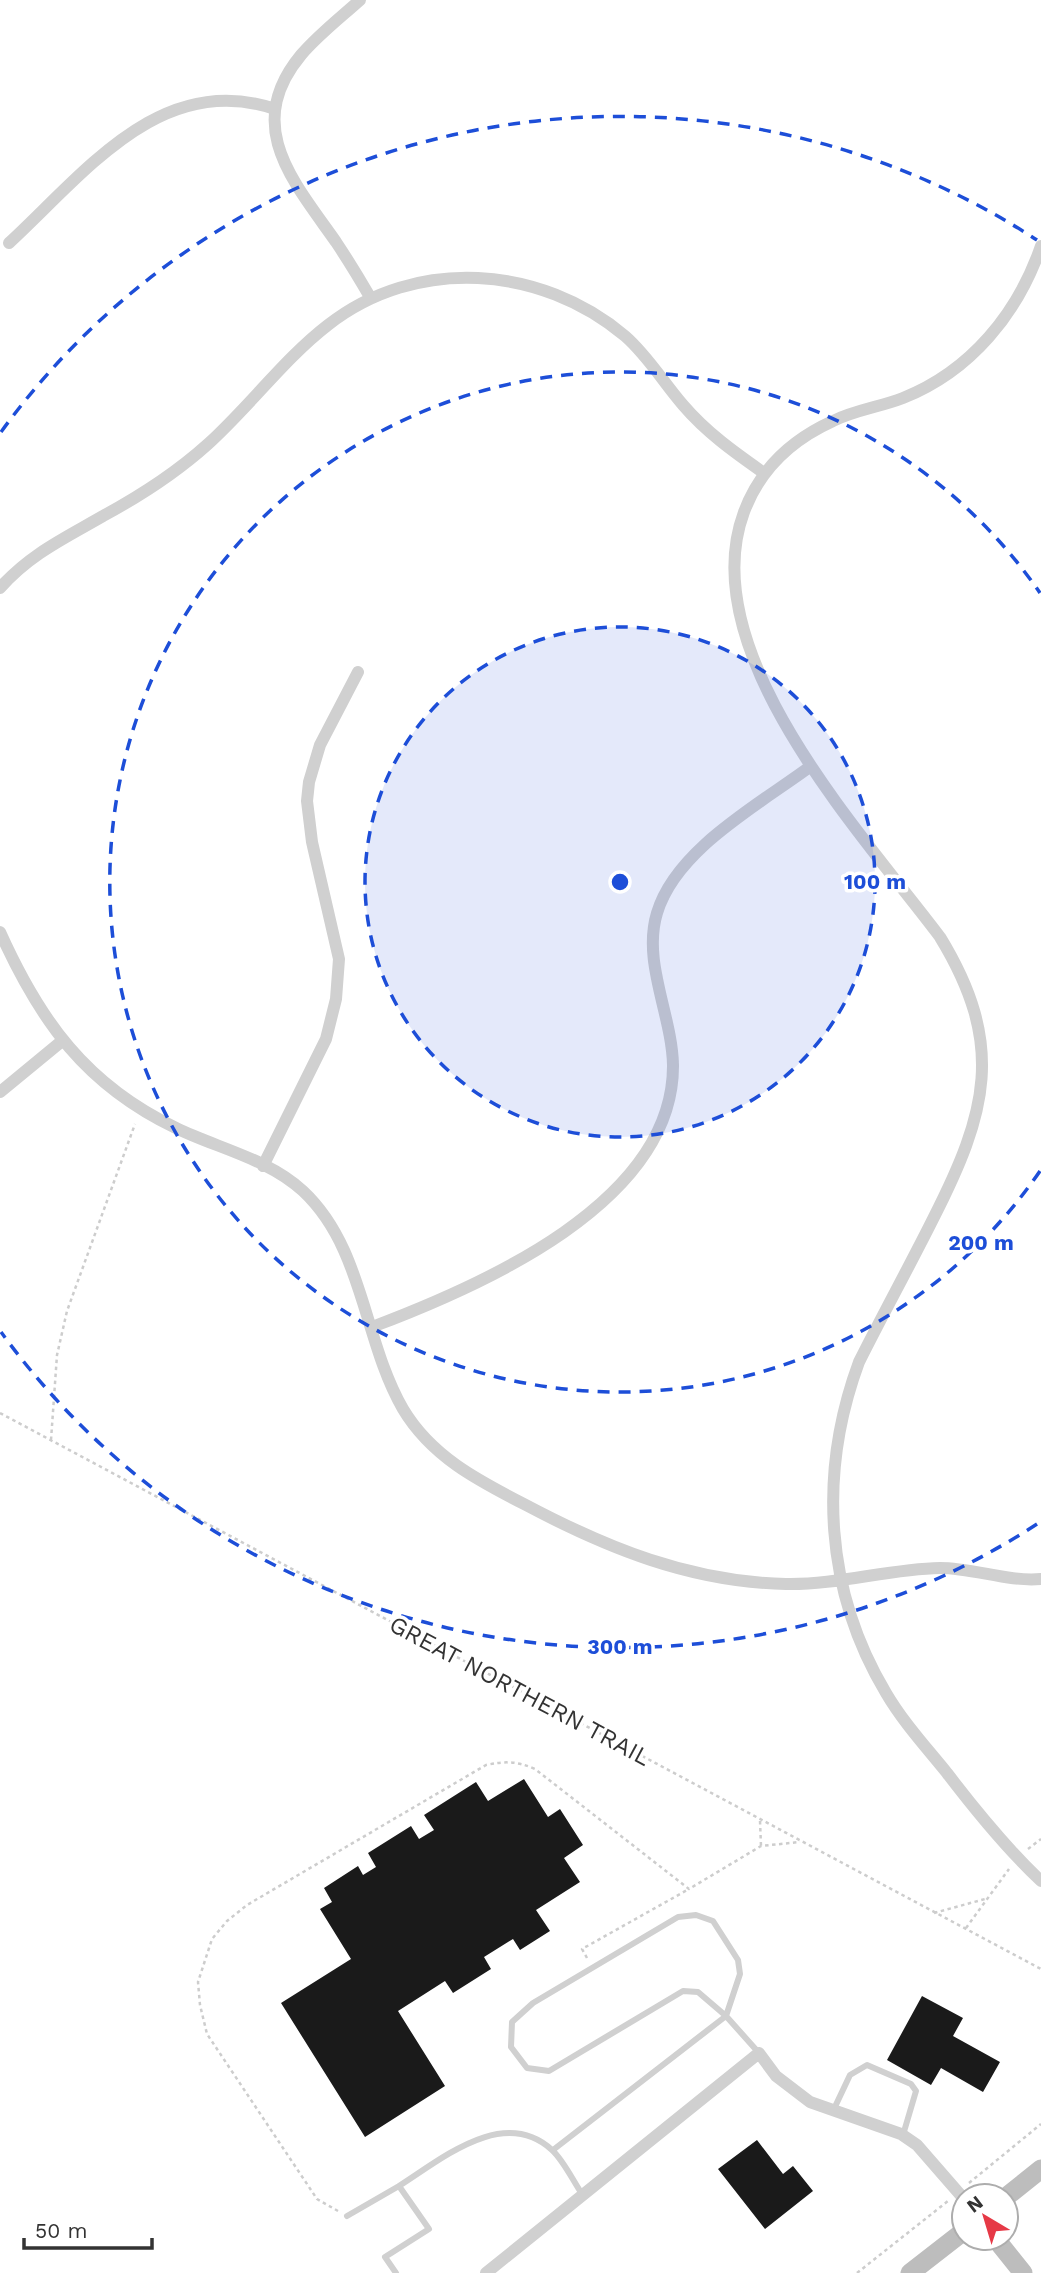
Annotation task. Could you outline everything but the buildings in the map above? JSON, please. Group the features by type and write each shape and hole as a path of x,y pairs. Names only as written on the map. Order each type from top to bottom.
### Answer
{"street":[{"path":"360,0 300,56 281,88 275,109 277,145 292,181 335,241 370,297"},
{"path":"9,243 122,138 153,119 177,107 218,99 255,102 275,109"},
{"path":"1041,246 1037,272 1001,323 961,364 906,397 835,419 814,430 794,442 764,473 752,491 738,528 733,576 750,651 769,699 811,766 955,962 975,1009 982,1061 979,1110 963,1160 859,1362 843,1410 832,1477 840,1581 852,1624 887,1695 1019,1860 1041,1881"},
{"path":"0,588 33,555 129,502 181,466 253,402 310,339 370,297 408,285 470,276 516,282 562,296 584,307 639,349 695,418 764,473"},
{"path":"262,1166 326,1039 336,999 339,959 312,842 307,801 309,782 320,745 358,673"},
{"path":"372,1327 470,1289 539,1249 590,1210 633,1170 658,1133 671,1089 672,1041 654,953 657,914 665,895 687,860 811,766"},
{"path":"0,932 22,981 62,1041 88,1068 141,1109 297,1185 329,1219 340,1241 393,1387 414,1426 445,1458 487,1485 607,1546 657,1564 735,1580 788,1584 840,1581 892,1572 945,1568 1041,1579"},
{"path":"0,1092 62,1041"},
{"path":"486,2273 759,2053 792,2090 833,2111 884,2126 903,2135 917,2145 950,2183"},
{"path":"1020,2186 1041,2169"},
{"path":"910,2273 950,2242"},
{"path":"1005,2252 1019,2272"}],"lane":[{"path":"554,2150 726,2016 740,1974 738,1960 713,1921 696,1915 678,1917 533,2003 512,2022 512,2048 527,2068 549,2071 683,1991 698,1992 726,2016 759,2053"},
{"path":"833,2111 850,2075 867,2065 911,2084 916,2091 903,2135"},
{"path":"347,2216 440,2159 494,2132 526,2132 554,2150 582,2194"},
{"path":"396,2273 385,2257 429,2229 399,2186"}],"path":[{"path":"51,1440 57,1355 67,1311 141,1109"},
{"name":"GREAT NORTHERN TRAIL","path":"0,1413 1041,1969"},
{"path":"347,2216 317,2199 207,2034 198,1982 212,1939 227,1921 247,1905 486,1765 512,1761 534,1769 689,1889"},
{"path":"760,1819 761,1846"},
{"path":"966,1928 1002,1875 1041,1839"},
{"path":"593,1967 582,1949 761,1846 802,1842"},
{"path":"934,1913 986,1899"}]}
